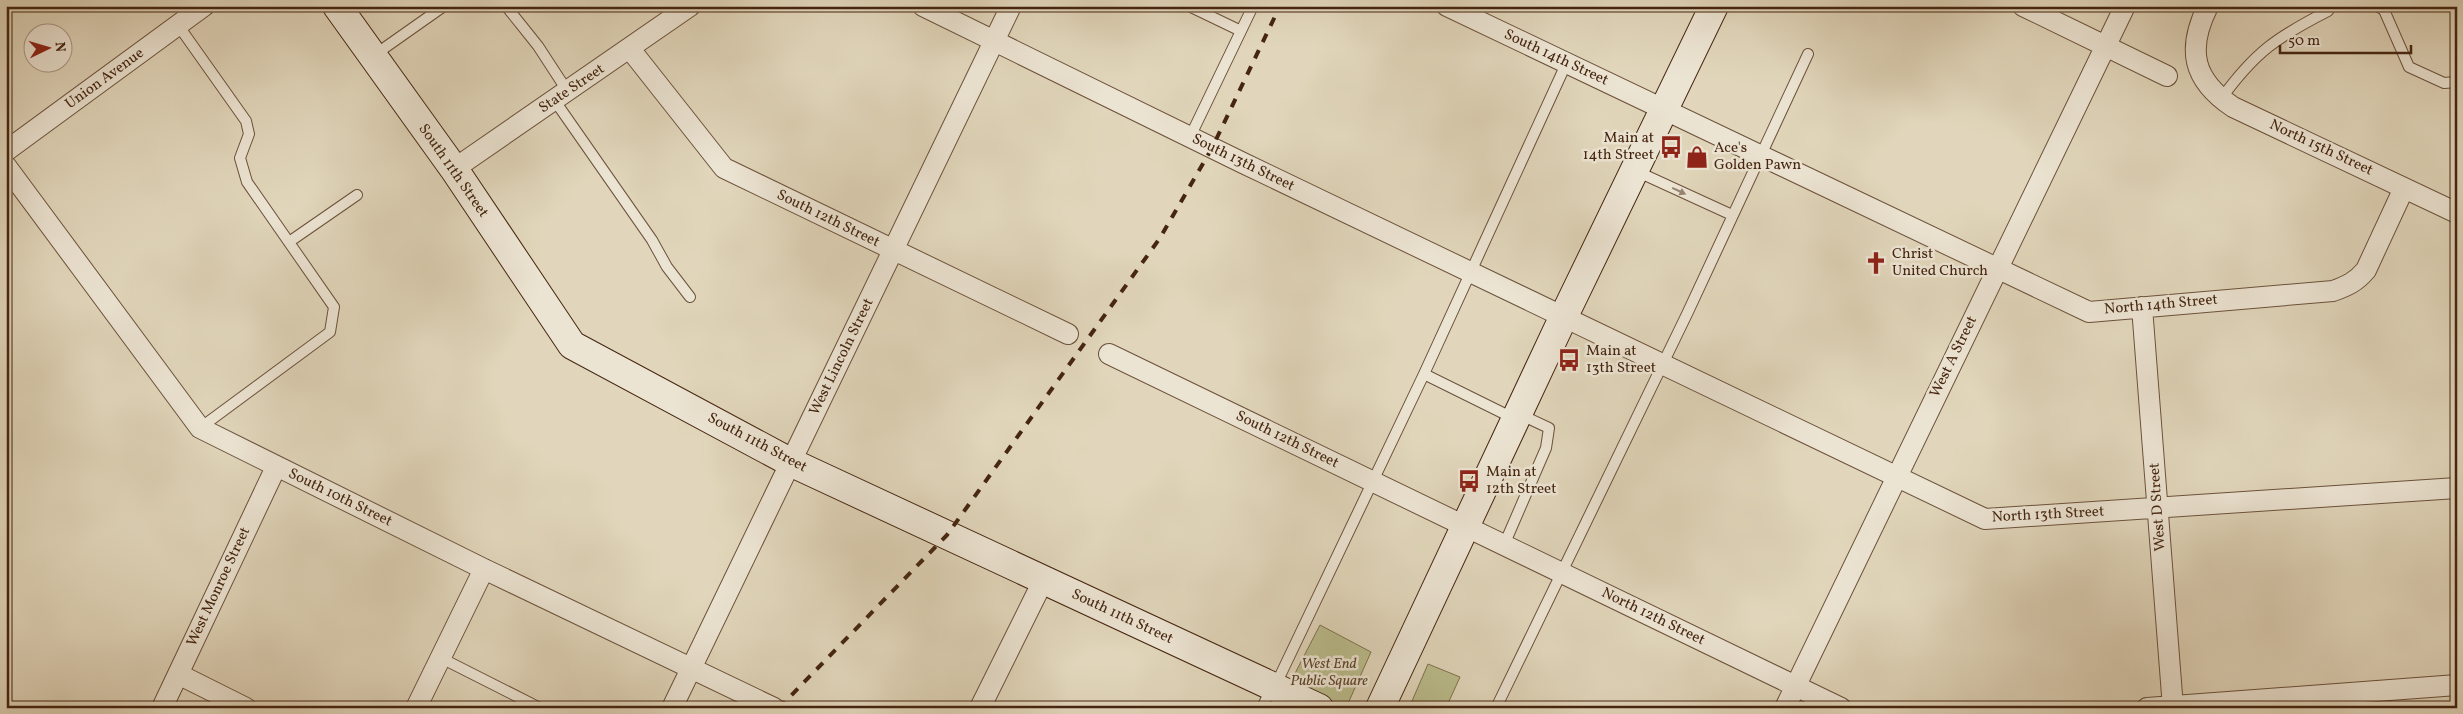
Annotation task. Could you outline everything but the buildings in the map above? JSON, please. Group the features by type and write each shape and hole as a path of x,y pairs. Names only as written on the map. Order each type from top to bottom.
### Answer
{"street":[{"name":"Union Avenue","path":"6,152 204,6"},
{"name":"South 11th Street","path":"337,6 454,169 572,345 790,462 1043,581 1267,697 1319,708"},
{"name":"State Street","path":"454,169 690,6"},
{"name":"South 13th Street","path":"923,6 1564,318"},
{"name":"West Lincoln Street","path":"672,708 790,462 894,252 1011,6"},
{"name":"South 14th Street","path":"1447,6 1664,110"},
{"path":"1380,708 1714,6"},
{"path":"2023,6 2167,76"},
{"name":"West A Street","path":"1785,708 2125,6"},
{"name":"North 15th Street","path":"2208,6 2197,33 2195,52 2198,68 2206,84 2221,99 2234,107 2457,213"},
{"name":"South 12th Street","path":"630,49 724,168 894,252 1068,334"},
{"name":"North 14th Street","path":"1664,110 1997,270 2089,312 2333,290 2347,286 2357,280 2366,270 2404,188"},
{"name":"South 10th Street","path":"6,166 200,428 484,569 774,708"},
{"name":"West D Street","path":"2142,307 2173,707"},
{"name":"North 13th Street","path":"1564,318 1895,478 1985,519 2457,488"},
{"name":"South 12th Street","path":"1109,354 1465,526"},
{"name":"West Monroe Street","path":"162,708 276,466"},
{"name":"North 12th Street","path":"1465,526 1841,708"},
{"path":"416,708 484,569"},
{"path":"980,708 1043,581"},
{"path":"178,674 246,708"},
{"path":"2147,708 2457,685"}],"lane":[{"path":"372,56 444,6"},
{"path":"506,6 538,46 562,96 652,240 666,267 690,297"},
{"path":"1189,6 1241,31"},
{"path":"1190,137 1253,6"},
{"path":"2221,99 2242,70 2261,52 2282,35 2328,11 2331,6"},
{"path":"2377,6 2384,10 2409,67 2444,82 2457,82"},
{"path":"178,25 246,121 249,134 240,158 247,182 334,307 330,332 200,428"},
{"path":"1496,708 1808,54"},
{"path":"1267,697 1279,678 1371,481 1424,374 1566,62"},
{"path":"1635,170 1732,216"},
{"path":"289,242 357,195"},
{"path":"1424,374 1517,417 1549,428 1546,448 1504,545"},
{"path":"441,658 540,708"}],"green space":[{"name":"West End Public Square","path":"1320,625 1371,652 1346,708 1325,708 1289,685"},
{"path":"1428,664 1460,677 1446,708 1409,708"}],"railway":[{"path":"779,708 947,535 1160,238 1212,148 1280,6"}],"place":[{"name":"Main at 14th Street","path":"1671,147"},
{"name":"Ace's Golden Pawn","path":"1697,157"},
{"name":"Christ United Church","path":"1876,263"},
{"name":"Main at 13th Street","path":"1569,360"},
{"name":"Main at 12th Street","path":"1469,481"}]}
